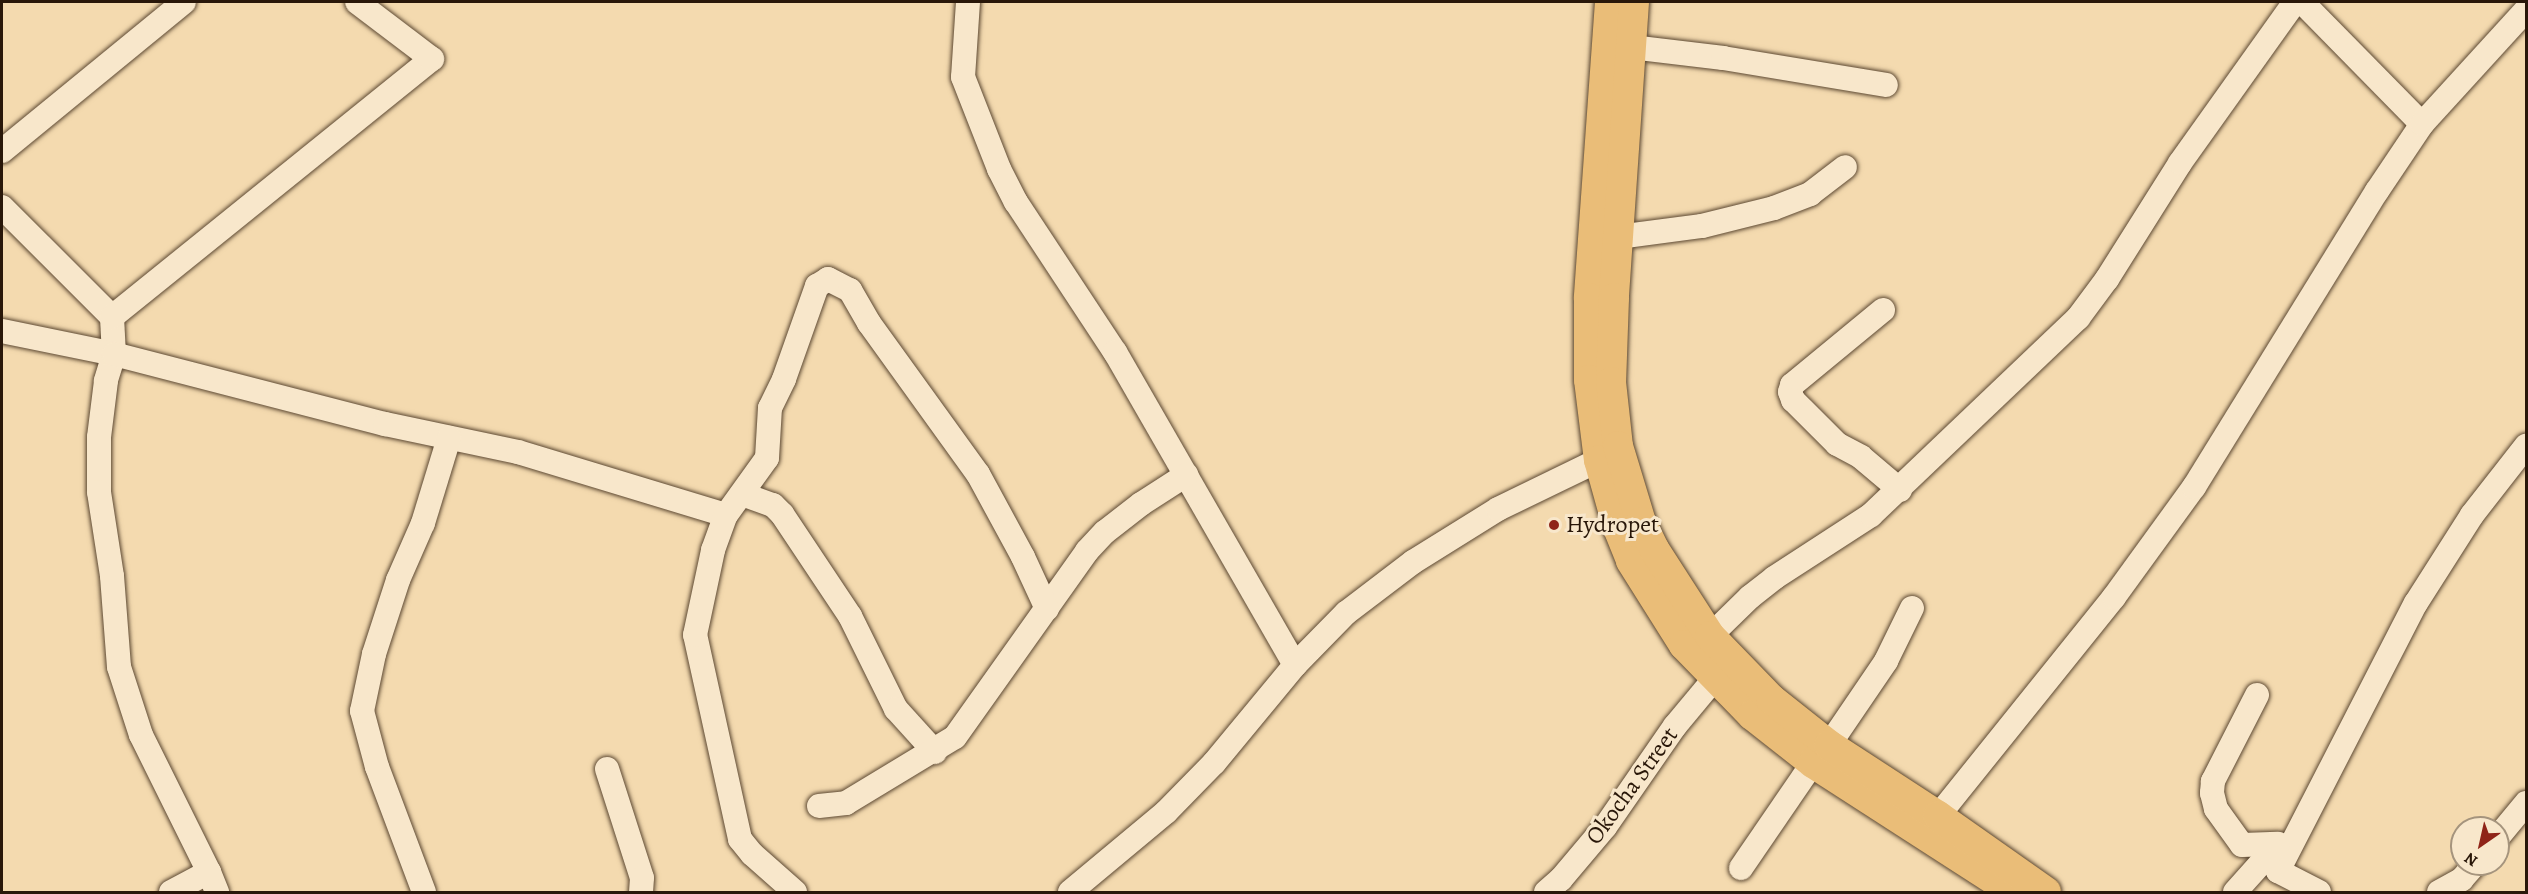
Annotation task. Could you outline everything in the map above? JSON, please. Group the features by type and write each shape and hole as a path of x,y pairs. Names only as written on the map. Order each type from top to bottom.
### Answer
{"main road":[{"path":"1610,2 1589,298 1589,380 1599,460 1618,528 1631,561 1684,645 1752,715 1938,816 2046,892"},
{"path":"1634,2 1611,382 1618,446 1641,522 1654,549 1710,636 1821,754 2013,892"}],"street":[{"path":"2,151 184,2"},
{"path":"112,317 432,59 357,2"},
{"path":"968,2 963,77 999,169 1017,202 1115,352 1295,665"},
{"path":"1710,636 1750,597 1774,578 1871,515 1900,490 2078,318 2107,279 2180,163 2295,2"},
{"path":"2302,2 2422,124"},
{"path":"1938,816 2114,597 2194,487 2377,191 2422,124 2526,10"},
{"path":"1631,47 1723,58 1886,84"},
{"path":"1618,237 1702,226 1773,208 1810,194 1845,167"},
{"path":"2,207 112,317 114,354 106,381 99,437 99,492 112,576 119,667 141,735 213,882 171,892"},
{"path":"795,892 752,854 740,838 694,635 713,550 726,515 767,458 770,408 784,379 817,286 828,279 850,290 869,323 978,474 1023,557 1047,609"},
{"path":"1883,310 1792,386 1790,392 1793,400 1838,444 1861,457 1900,490"},
{"path":"2,331 114,354 448,438 518,452 726,515"},
{"path":"424,892 377,767 362,711 374,654 398,580 423,523 448,438"},
{"path":"2278,871 2416,603 2472,515 2526,446"},
{"path":"1070,892 1166,812 1214,763 1295,665 1346,613 1413,562 1498,509 1599,460"},
{"path":"819,806 846,803 935,752 955,737 1087,551 1105,532 1141,504 1186,475"},
{"path":"742,494 773,505 782,514 850,616 896,709 935,752"},
{"path":"1742,868 1886,662 1912,608"},
{"name":"Okocha Street","path":"1546,892 1561,879 1605,827 1675,726 1715,678"},
{"path":"2257,695 2213,781 2212,793 2216,809 2242,845 2278,844"},
{"path":"607,770 642,878 641,892"},
{"path":"2510,822 2526,802"},
{"path":"2278,844 2278,871"},
{"path":"2235,892 2278,844"},
{"path":"2278,871 2319,892"},
{"path":"2439,892 2465,876"}],"place":[{"name":"Hydropet","path":"1554,525"}]}
